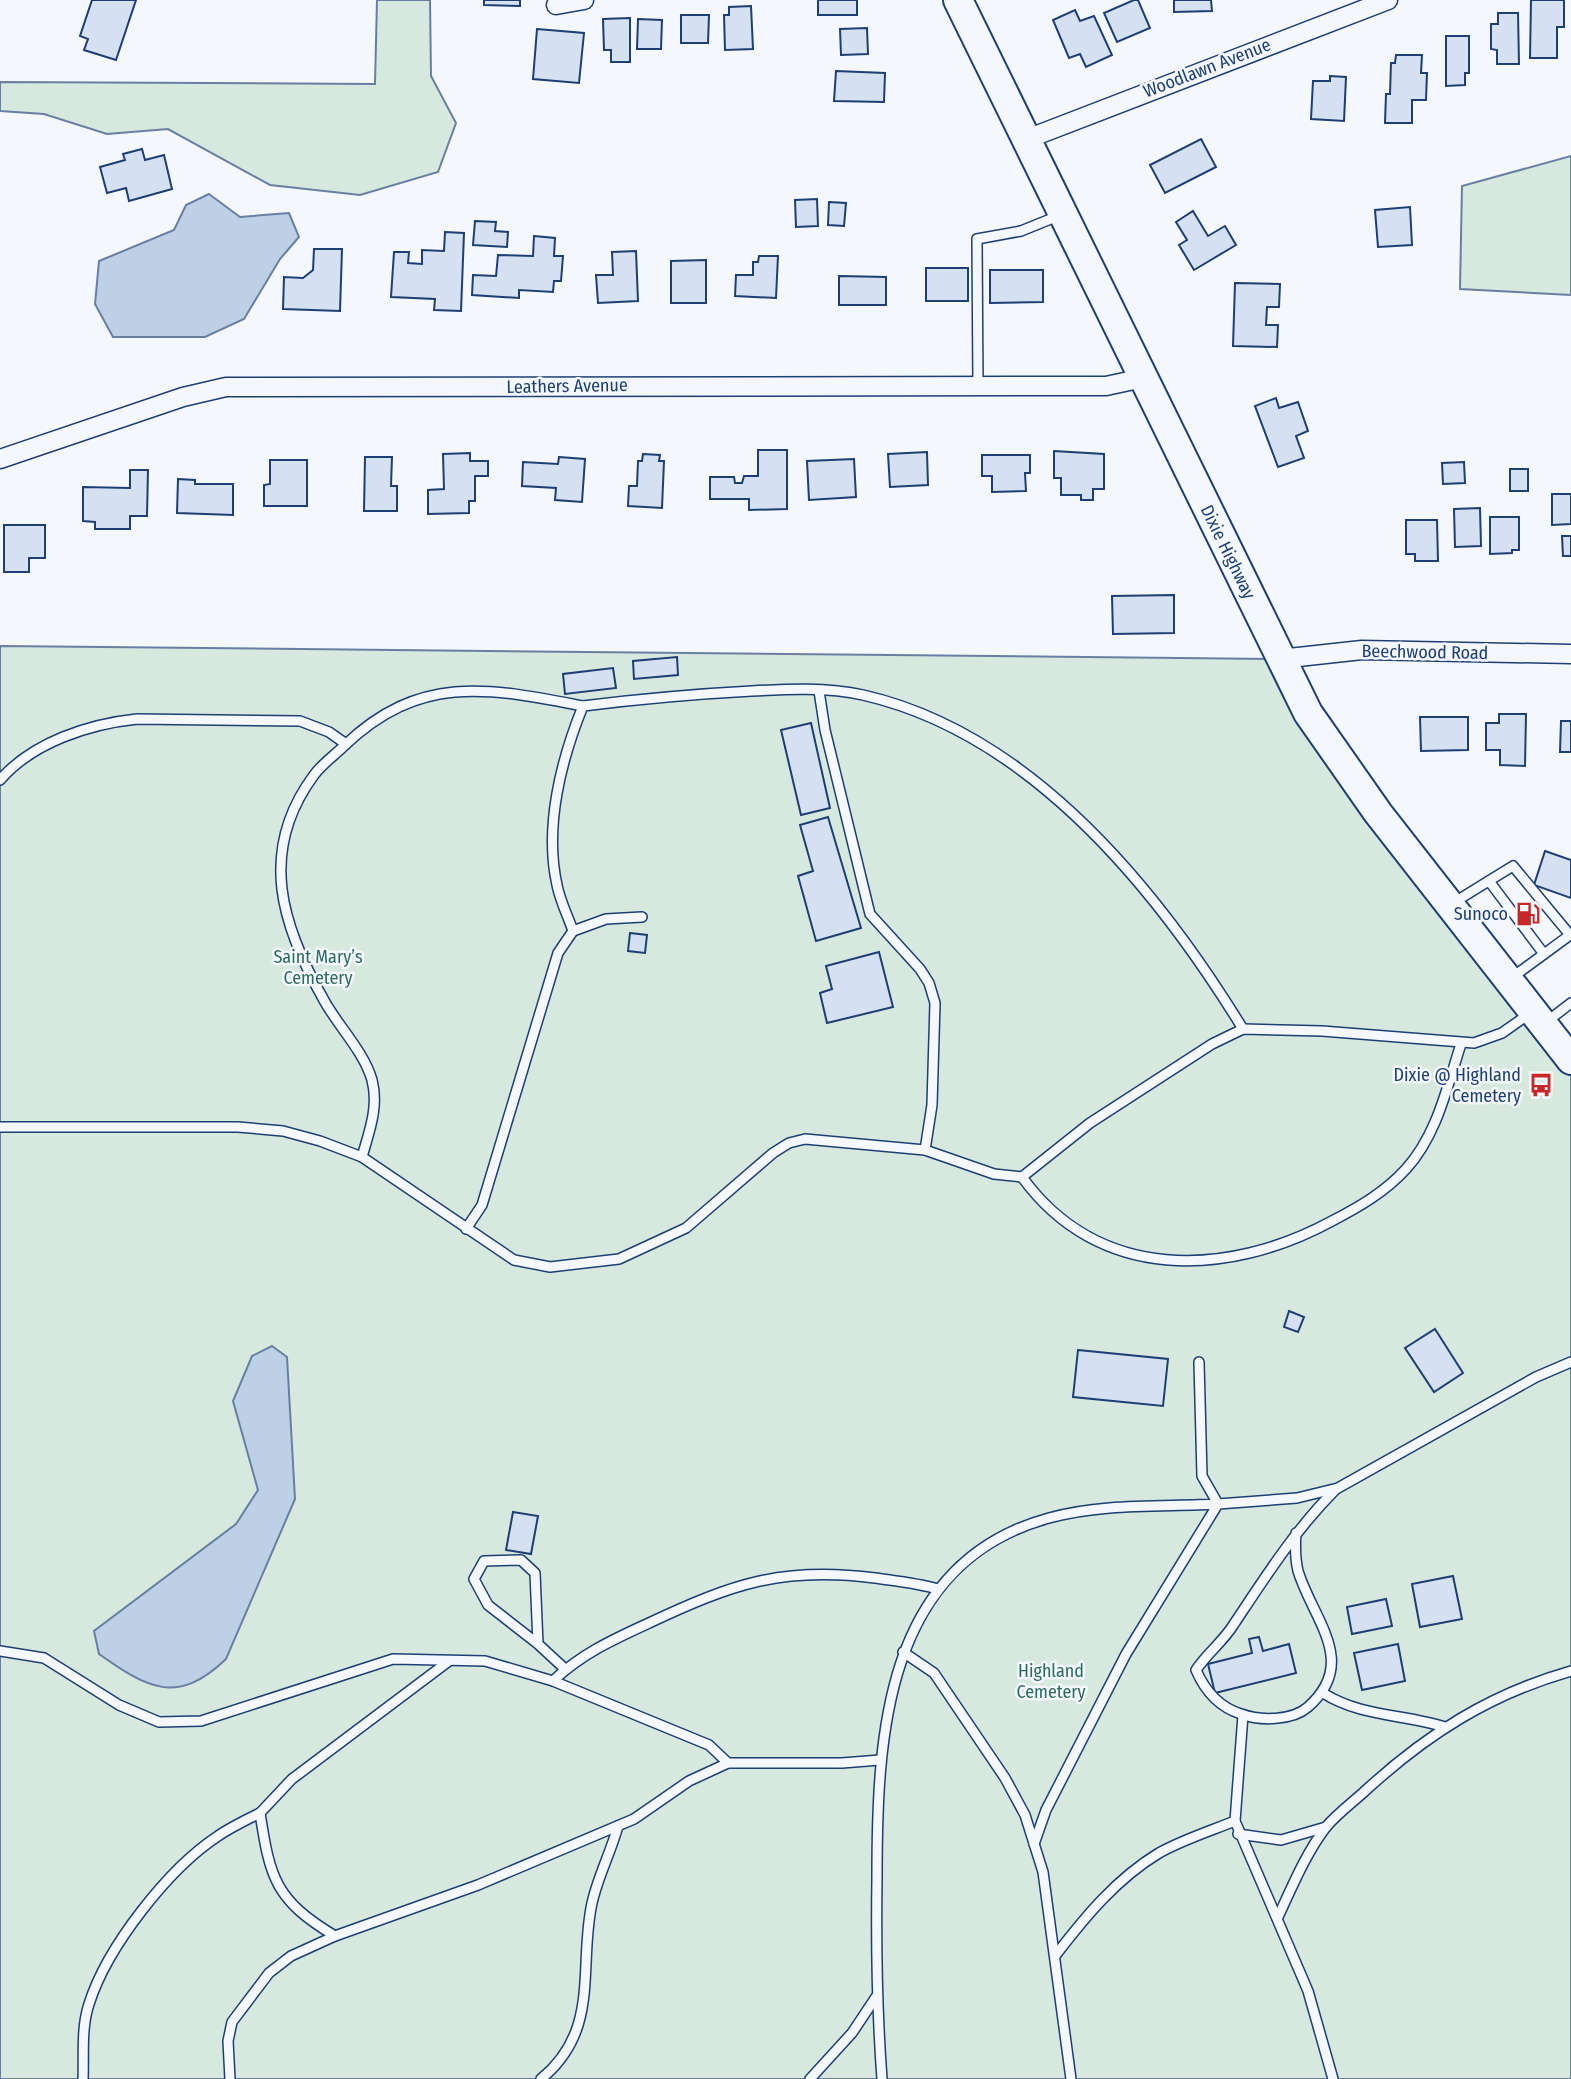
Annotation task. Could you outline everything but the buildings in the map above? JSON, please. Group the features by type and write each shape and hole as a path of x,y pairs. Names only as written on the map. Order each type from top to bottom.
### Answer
{"main road":[{"name":"Dixie Highway","path":"958,0 1308,713 1337,757 1571,1059"}],"street":[{"path":"556,5 584,0"},
{"name":"Woodlawn Avenue","path":"1027,139 1388,0"},
{"name":"Leathers Avenue","path":"0,458 183,397 226,387 1106,386 1143,377"},
{"name":"Beechwood Road","path":"1280,659 1362,650 1571,654"}],"lane":[{"path":"978,387 977,239 1021,232 1063,214"},
{"path":"362,1157 374,1112 371,1077 325,1003 293,941 279,882 285,831 315,774 346,744 382,715 432,695 460,690 491,690 583,706 663,695 798,689 861,694 921,712 960,730 1027,776 1114,855 1162,911 1212,979 1243,1029"},
{"path":"819,691 825,730 870,914 920,969 929,982 935,1003 932,1105 925,1150"},
{"path":"573,931 557,886 553,849 565,751 583,706"},
{"path":"1,777 29,755 61,737 114,721 300,721 329,732 346,744"},
{"path":"1452,904 1513,866 1570,935 1510,980"},
{"path":"1489,881 1544,954"},
{"path":"466,1229 482,1205 558,953 573,931 606,919 642,917"},
{"path":"1022,1177 1090,1123 1212,1044 1243,1029 1322,1031 1474,1043 1571,1003"},
{"path":"0,1127 238,1127 284,1131 362,1157 514,1260 568,1267 619,1259 686,1228 773,1153 789,1143 805,1139 925,1150 995,1174 1022,1177 1053,1215 1105,1245 1147,1258 1228,1260 1294,1240 1358,1208 1405,1170 1433,1127 1461,1044"},
{"path":"1199,1362 1202,1476 1218,1504"},
{"path":"882,2079 876,1997 880,1760 903,1652 925,1606 938,1589 969,1559 1008,1534 1049,1518 1093,1511 1297,1498 1338,1488 1536,1377 1571,1362"},
{"path":"1296,1533 1295,1556 1299,1573 1332,1659 1331,1675 1323,1693 1305,1710 1291,1716 1243,1715 1229,1709 1205,1690 1196,1670 1205,1656 1220,1644 1234,1626 1272,1564 1296,1533 1338,1488"},
{"path":"1034,1844 1046,1810 1126,1654 1218,1504"},
{"path":"538,1644 535,1573 521,1560 484,1561 474,1579 488,1605 565,1669"},
{"path":"553,1681 583,1655 631,1631 686,1605 758,1579 814,1573 920,1584 938,1589"},
{"path":"0,1651 44,1658 119,1705 159,1722 201,1721 393,1659 485,1661 553,1681 709,1745 728,1763"},
{"path":"903,1652 934,1672 1005,1777 1025,1815 1043,1872 1071,2079"},
{"path":"83,2079 88,2007 98,1979 113,1954 188,1860 218,1835 260,1813 292,1780 449,1661"},
{"path":"1278,1917 1296,1878 1326,1827 1380,1778 1446,1727 1525,1684 1571,1671"},
{"path":"1323,1693 1339,1703 1365,1712 1419,1719 1446,1727"},
{"path":"1243,1715 1235,1821 1238,1834 1278,1917 1308,1991 1333,2079"},
{"path":"230,2079 228,2041 232,2022 248,1997 269,1973 291,1956 335,1936 478,1885 634,1819 689,1781 728,1763 842,1763 880,1760"},
{"path":"260,1813 268,1866 274,1879 303,1914 335,1936"},
{"path":"1055,1955 1082,1920 1132,1871 1162,1852 1235,1821"},
{"path":"541,2079 553,2069 568,2047 580,2020 586,1997 592,1905 618,1826"},
{"path":"1238,1834 1281,1840 1326,1827"},
{"path":"810,2079 852,2032 876,1997"}],"green space":[{"path":"377,0 430,0 431,76 456,123 438,172 360,195 270,185 168,129 107,134 44,114 0,111 0,82 375,84"},
{"path":"1571,156 1571,295 1460,289 1462,186"},
{"path":"0,646 1280,659 1571,1060 1571,2079 0,2079"}],"water":[{"path":"209,194 240,217 289,213 299,237 280,259 244,319 205,337 113,337 95,304 99,261 174,230 186,205"},
{"path":"272,1346 287,1357 295,1499 226,1659 192,1683 162,1687 147,1683 99,1654 94,1631 236,1524 258,1490 233,1401 252,1356"}],"place":[{"name":"Sunoco","path":"1528,914"},
{"name":"Dixie @ Highland Cemetery","path":"1541,1085"}],"park label":[{"name":"Saint Mary’s Cemetery","path":"318,967"},
{"name":"Highland Cemetery","path":"1051,1681"}]}
